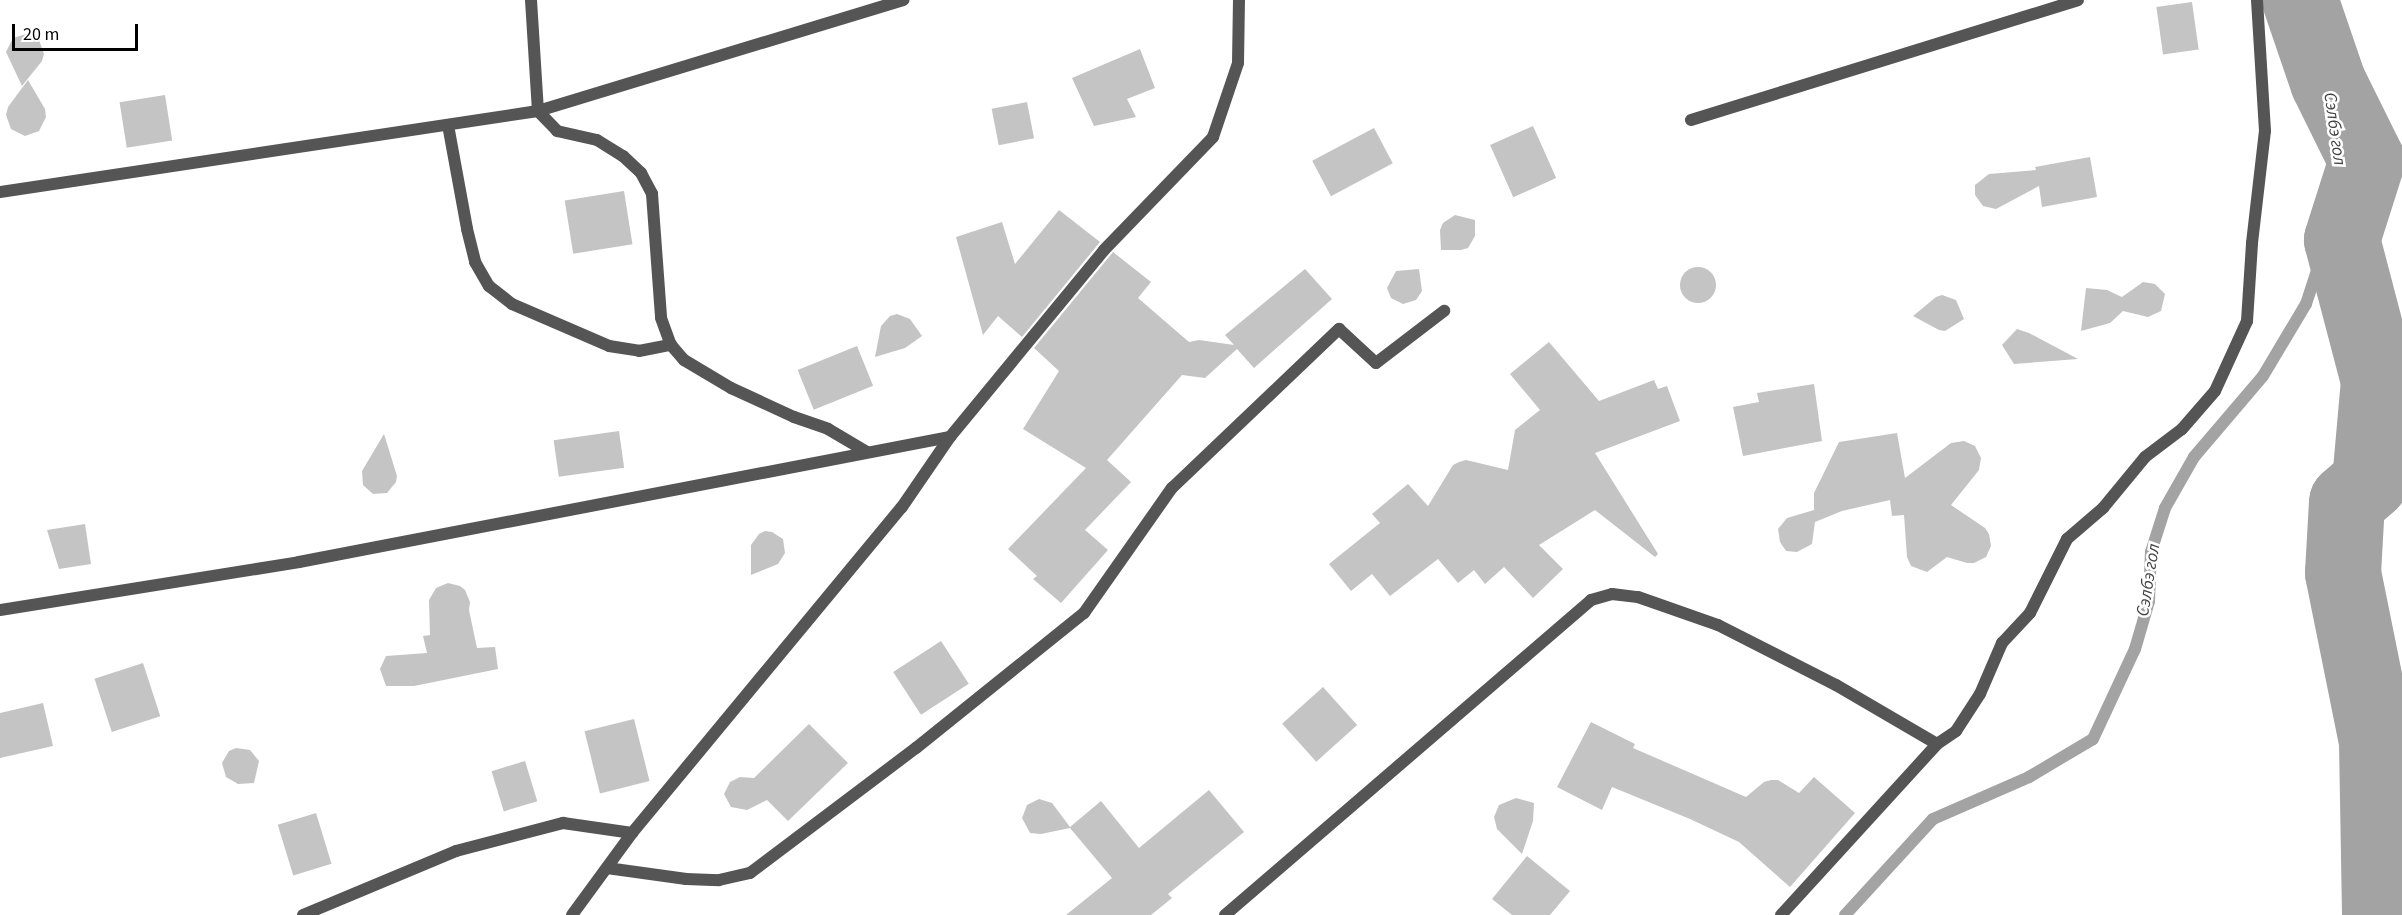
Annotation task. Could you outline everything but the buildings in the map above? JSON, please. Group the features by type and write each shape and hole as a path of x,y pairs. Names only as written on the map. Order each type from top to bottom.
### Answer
{"street":[{"path":"531,0 538,111 557,131 597,140 623,156 641,173 652,194 661,318 671,345 684,360 731,388 794,417 828,429 867,452"},
{"path":"0,192 538,111 903,0"},
{"path":"573,915 632,833 902,507 950,437 1104,250 1213,137 1238,63 1239,0"},
{"path":"1691,120 2078,0"},
{"path":"1781,915 1937,744 1956,731 1980,694 2002,643 2030,613 2067,539 2103,508 2145,457 2182,429 2215,391 2247,321 2265,131 2257,0"},
{"path":"448,124 466,229 475,262 489,286 512,304 609,346 639,351 671,345"},
{"path":"607,868 686,879 719,880 750,873 916,748 1084,613 1172,488 1339,329 1376,363 1444,310"},
{"path":"0,610 299,562 950,437"},
{"path":"1225,915 1591,600 1612,594 1638,597 1718,625 1836,686 1937,744"},
{"path":"303,915 456,851 563,823 632,833"}],"waterway":[{"name":"Сэлбэ гол","path":"2300,0 2328,82 2367,161 2342,240 2379,381 2370,482 2347,502 2343,573 2377,742 2380,915"},
{"name":"Сэлбэ гол","path":"1845,915 1933,819 2029,777 2093,739 2135,649 2149,601 2151,552 2165,508 2194,457 2263,376 2306,304 2328,237 2341,183 2328,82"}]}
